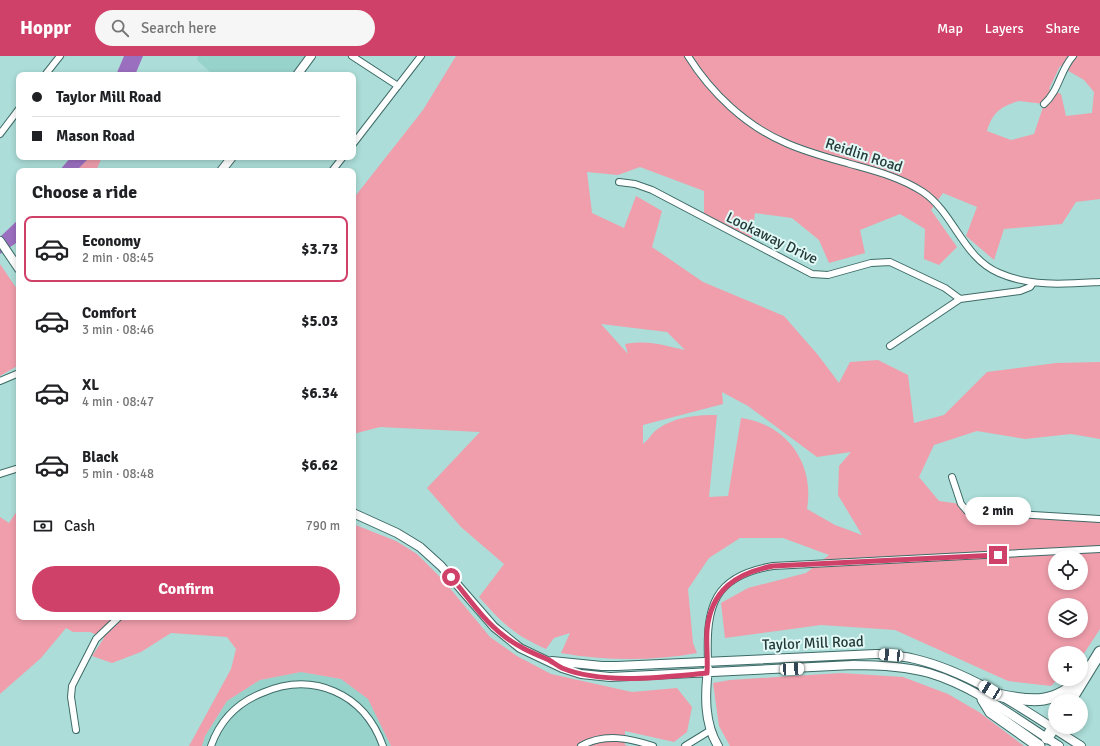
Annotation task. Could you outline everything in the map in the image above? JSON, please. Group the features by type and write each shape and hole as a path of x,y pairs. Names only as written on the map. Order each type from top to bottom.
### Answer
{"highway":[{"path":"1088,671 1100,652"},
{"path":"998,695 1028,700 1045,700 1066,692 1073,686"},
{"path":"983,698 991,712 1043,742"}],"main road":[{"path":"299,72 311,56"},
{"path":"223,168 230,160"},
{"path":"0,241 16,265"},
{"name":"Taylor Mill Road","path":"356,515 397,533 420,547 441,566 484,617 504,636 520,648 549,660 562,668 581,674 610,677 853,665 888,666 930,674 983,698"},
{"name":"Taylor Mill Road","path":"549,660 602,666 876,654 905,657 956,673 1048,724"},
{"path":"708,661 706,702 710,730 718,746"},
{"name":"Taylor Mill Road","path":"1064,734 1081,746"},
{"path":"1043,742 1059,746"}],"street":[{"path":"47,72 60,56"},
{"path":"352,56 398,86"},
{"path":"356,140 421,56"},
{"name":"Reidlin Road","path":"688,56 705,81 721,99 754,124 787,144 887,174 924,192 941,209 963,242 989,267 1014,279 1033,283 1100,282"},
{"path":"1044,104 1053,96 1066,65 1073,56"},
{"path":"0,134 16,113"},
{"path":"334,168 341,160"},
{"name":"Lookaway Drive","path":"619,182 635,184 652,190 812,274 828,275 871,263 890,262 945,288 960,299"},
{"path":"890,346 960,299 1020,290 1030,287 1033,283"},
{"path":"0,381 16,374"},
{"path":"0,474 16,469"},
{"path":"952,478 961,504 967,511 976,516 1014,514 1100,519"},
{"path":"708,661 707,631 709,614 714,602 732,581 754,570 773,566 1100,549"},
{"path":"76,730 71,697 72,686 96,639 116,620"},
{"path":"211,746 225,719 235,708 250,698 275,687 298,683 322,686 334,691 354,704 370,720 383,746"},
{"path":"685,746 710,730"},
{"path":"581,746 602,739 618,738 628,739 653,746"}],"shaded area":[{"path":"124,56 143,56 136,72 117,72"},
{"path":"198,56 311,56 299,72 210,72 197,60"},
{"path":"456,56 1100,56 1100,199 1076,202 1062,224 1004,229 994,260 966,236 977,207 943,193 931,210 957,247 939,265 924,259 925,229 900,214 860,230 865,253 829,263 819,240 792,218 755,213 751,243 704,218 704,191 640,167 618,175 587,172 592,213 624,228 636,196 662,211 652,247 703,282 784,316 818,355 839,383 850,362 878,360 908,375 914,423 944,415 987,372 1056,363 1100,362 1100,439 1071,434 1025,439 977,431 934,445 919,477 939,501 961,504 971,514 1100,519 1100,629 1088,647 1088,646 1048,646 1048,686 1008,681 895,630 821,625 725,638 721,603 748,588 806,573 829,555 783,538 740,538 709,558 688,589 693,643 697,653 664,658 612,659 561,653 570,633 554,638 546,649 535,644 509,628 479,597 504,564 461,527 427,488 480,432 380,427 356,433 356,195 423,110","holes":["1060,66 1084,80 1094,92 1092,113 1066,116 1061,94 1049,89","1019,101 1044,104 1034,134 1011,140 987,131 992,119 1002,108","601,324 667,332 685,350 649,343 634,343 625,344 628,354","722,392 748,406 817,457 851,452 839,466 838,495 862,535 835,525 807,509 807,477 802,462 794,449 772,428 741,418 728,496 709,497 717,415 692,416 668,423 654,432 643,444 643,425 723,404"]},
{"path":"68,160 87,160 79,168 62,168"},
{"path":"87,160 101,160 97,168 79,168"},
{"path":"16,222 16,243 0,254 0,237"},
{"path":"0,264 16,288 16,367 0,376"},
{"path":"16,512 16,620 356,620 356,525 396,541 417,554 444,581 490,637 517,656 551,674 632,692 677,688 692,707 687,732 674,742 625,731 625,745 629,746 391,746 368,699 341,679 301,672 260,680 227,701 205,736 202,746 189,746 231,669 236,649 227,637 171,633 141,652 112,663 92,656 104,638 90,632 73,632 66,628 41,658 0,694 0,517 9,523"},
{"path":"301,672 341,679 369,699 391,746 202,746 205,736 227,701 260,680"},
{"path":"841,673 903,677 948,694 979,712 1024,746 730,746 719,726 713,683 730,680"}],"route":[{"path":"451,577 484,617 504,636 520,648 549,660 562,668 593,676 664,676 707,673 707,631 709,614 714,602 723,590 732,581 747,572 773,566 998,555"}]}
